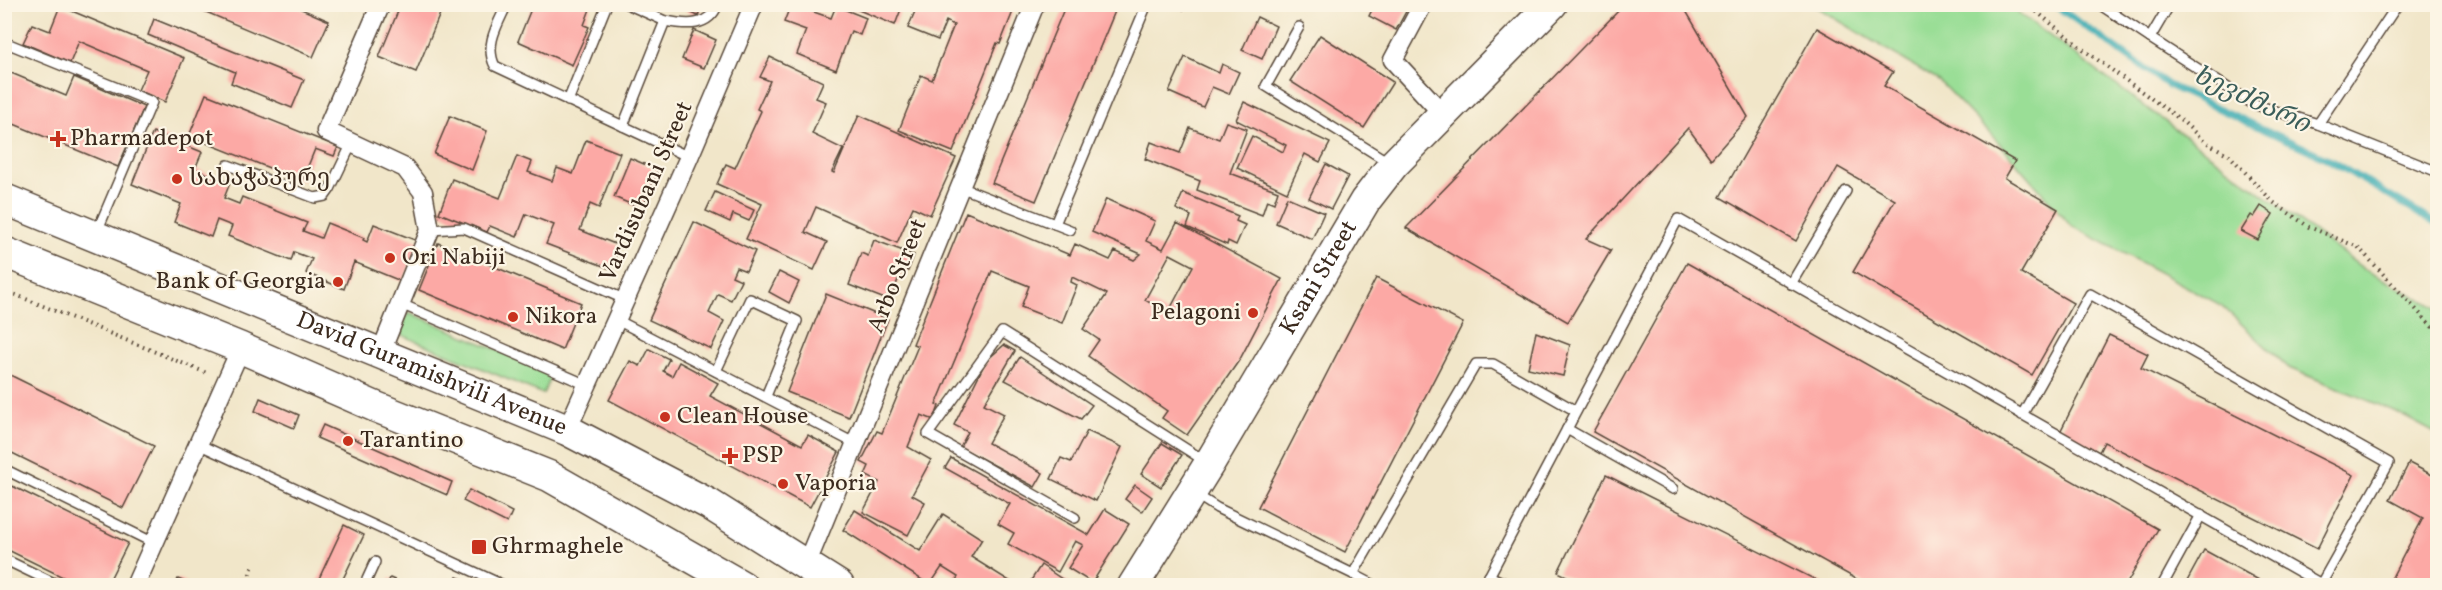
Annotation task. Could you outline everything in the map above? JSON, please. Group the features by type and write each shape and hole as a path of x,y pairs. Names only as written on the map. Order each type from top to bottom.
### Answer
{"main road":[{"name":"Ksani Street","path":"1133,585 1209,464 1365,201 1393,165 1552,4"},
{"name":"David Guramishvili Avenue","path":"4,199 567,430 709,504 839,585"},
{"name":"David Guramishvili Avenue","path":"4,252 241,348 332,389 512,460 578,491 742,585"},
{"path":"512,460 530,455 537,445 539,431 534,417"},
{"path":"578,491 570,470 574,460 582,451 597,445"}],"street":[{"name":"Vardisubani Street","path":"567,430 689,157 754,4"},
{"name":"Arbo Street","path":"806,565 1035,4"},
{"path":"1423,4 1393,60 1442,114"},
{"path":"375,6 326,131 405,168 423,192 430,230 380,354"},
{"path":"135,585 241,348"}],"lane":[{"path":"507,4 491,42 490,57 495,66 689,157"},
{"path":"568,101 607,4"},
{"path":"627,4 665,21 698,23 709,19 718,4"},
{"path":"1055,224 1147,4"},
{"path":"2099,4 2253,104 2318,124 2438,172"},
{"path":"2150,38 2170,4"},
{"path":"2318,124 2398,4"},
{"path":"622,126 665,21"},
{"path":"1299,27 1266,86 1393,165"},
{"path":"4,42 152,102 96,236"},
{"path":"228,165 315,198 326,196 352,143"},
{"path":"960,187 1070,230"},
{"path":"1791,284 1846,191"},
{"path":"1484,585 1678,219 2321,584 2389,463 2090,294 2022,414"},
{"path":"430,230 464,228 626,300"},
{"path":"716,370 750,299 797,321 766,396"},
{"path":"402,304 587,385"},
{"path":"617,320 856,444"},
{"path":"1075,518 928,434 1002,332 1209,464"},
{"path":"1353,574 1476,364 1493,364 1576,411"},
{"path":"1567,429 1673,489"},
{"path":"198,444 505,585"},
{"path":"4,469 154,543"},
{"path":"1192,492 1217,508 1376,585"},
{"path":"2162,585 2200,515"},
{"path":"4,559 60,585"},
{"path":"364,585 375,562"},
{"path":"1489,576 1511,585"}],"path":[{"path":"2027,4 2084,50 2181,120 2204,141 2229,155 2273,202 2309,227 2358,247 2438,333"},
{"path":"4,290 205,374 228,376"},
{"path":"246,585 252,565"}],"green space":[{"path":"1813,5 2008,5 2364,269 2437,308 2437,434 2394,411 2289,368 2221,305 2070,225 1999,143 1939,81"},
{"path":"408,312 552,373 543,394 399,334"}],"building":[{"path":"187,4 290,4 329,21 313,57"},
{"path":"401,4 444,4 416,72 379,57"},
{"path":"533,4 592,4 584,25 589,27 572,65 518,41"},
{"path":"672,4 702,4 698,16"},
{"path":"791,4 831,18 836,6 866,18 860,35 851,31 836,70 797,54 806,30 784,22"},
{"path":"844,4 903,4 895,25"},
{"path":"918,4 1016,4 1000,44 997,43 953,152 899,130 921,75 932,80 954,25 946,21 938,40 908,28"},
{"path":"1066,4 1118,4 1036,201 992,183"},
{"path":"1170,4 1186,4 1184,10"},
{"path":"1375,4 1410,4 1396,30 1369,16"},
{"path":"1625,4 1682,4 1748,117 1711,159 1688,128 1586,239 1611,250 1568,322 1406,228"},
{"path":"60,6 184,58 165,102 138,90 147,70 79,41 70,63 23,43 32,24 50,31"},
{"path":"1257,17 1276,26 1262,59 1242,50"},
{"path":"154,19 304,80 292,108 231,83 235,72 148,35"},
{"path":"1817,28 1893,72 1884,86 2015,161 2005,178 2058,209 2021,273 2073,303 2032,375 1853,272 1895,200 1838,167 1796,241 1720,197"},
{"path":"694,30 716,40 704,68 682,59"},
{"path":"1320,35 1393,82 1364,128 1290,81"},
{"path":"770,57 823,82 816,98 826,102 812,134 843,149 832,172 834,173 859,115 956,158 930,215 913,207 897,243 816,207 805,232 827,242 814,270 746,239 762,204 717,184 726,164 735,168 761,111 757,109 770,81 760,77"},
{"path":"1185,57 1219,73 1222,64 1239,72 1229,94 1212,87 1203,107 1169,92"},
{"path":"4,70 66,96 74,77 144,107 118,167 4,120"},
{"path":"206,94 338,147 334,156 315,149 302,181 189,136"},
{"path":"1244,102 1330,143 1320,162 1305,154 1287,192 1237,168 1252,136 1283,152 1286,145 1236,120"},
{"path":"450,116 487,131 472,170 434,154"},
{"path":"1226,122 1247,129 1230,173 1278,191 1274,203 1267,200 1262,215 1197,190 1200,181 1145,159 1151,142 1180,153 1190,128 1219,139"},
{"path":"153,132 202,152 195,169 230,183 224,198 239,204 242,197 307,223 303,231 321,238 327,223 364,238 363,240 367,242 374,224 420,242 403,282 354,262 344,289 306,273 312,259 294,252 291,261 228,236 232,226 217,220 211,237 174,222 181,204 132,184"},
{"path":"586,140 620,153 599,208 590,204 580,230 620,246 611,269 546,244 554,225 526,214 517,237 490,226 487,232 439,213 452,179 500,198 517,156 532,162 528,172 552,181 557,168 573,174"},
{"path":"630,158 658,170 642,209 614,197"},
{"path":"1326,164 1348,176 1331,209 1309,198"},
{"path":"715,192 754,210 749,221 733,214 730,222 706,211"},
{"path":"1183,193 1238,216 1236,221 1245,225 1236,245 1228,241 1227,245 1187,227 1191,216 1176,209"},
{"path":"1287,197 1324,213 1312,239 1276,223"},
{"path":"1106,199 1155,221 1146,241 1163,249 1177,223 1282,279 1240,359 1187,435 1162,418 1167,411 1088,356 1099,340 1083,329 1107,294 1072,277 1071,282 1077,285 1062,323 1021,307 1029,286 992,271 936,405 939,406 934,420 921,415 908,447 931,460 912,495 925,502 908,535 863,512 879,482 865,475 869,466 861,462 877,431 882,433 918,346 913,344 966,212 1070,255 1075,244 1110,260 1115,251 1134,260 1141,254 1092,232","holes":["1170,254 1193,266 1168,313 1145,300"]},
{"path":"2261,206 2273,214 2258,240 2241,231 2251,215 2254,217"},
{"path":"694,222 755,251 746,271 736,267 732,276 741,280 731,300 718,294 709,313 724,321 711,349 649,320"},
{"path":"874,240 914,255 908,271 902,269 890,301 849,285 861,253 868,256"},
{"path":"438,243 581,303 562,350 419,290"},
{"path":"1687,263 2158,529 2126,585 1867,585 1593,432"},
{"path":"779,272 799,282 789,303 769,292"},
{"path":"1376,278 1463,323 1345,552 1258,507"},
{"path":"826,294 888,319 849,417 787,392"},
{"path":"1536,332 1570,345 1563,376 1528,368"},
{"path":"2109,335 2148,354 2141,368 2354,475 2317,549 2104,442 2099,452 2060,432"},
{"path":"1004,345 1015,351 984,404 1004,414 988,443 1043,473 1035,487 960,447 968,432 954,425 986,361"},
{"path":"649,349 669,359 663,371 672,376 679,362 718,383 710,396 802,445 808,435 839,452 810,507 609,400 630,361 640,366"},
{"path":"1020,357 1092,405 1081,419 1005,380"},
{"path":"4,372 154,446 123,508 4,449"},
{"path":"260,398 299,415 294,428 255,411"},
{"path":"323,425 452,482 447,495 317,438"},
{"path":"1087,431 1122,447 1096,501 1051,479 1061,458 1071,462"},
{"path":"1162,443 1182,455 1161,487 1141,474"},
{"path":"951,458 1089,535 1105,509 1129,524 1092,583 1068,568 1083,545 1075,541 1058,572 1008,544 1014,533 998,524 1010,504 945,468"},
{"path":"2409,463 2438,478 2438,585 2388,585 2423,518 2390,500"},
{"path":"1606,475 1826,585 1585,585 1558,572"},
{"path":"4,482 128,543 107,585 79,585 4,548"},
{"path":"1135,485 1152,497 1142,512 1125,499"},
{"path":"469,490 512,512 507,523 463,501"},
{"path":"855,510 920,551 943,514 982,539 971,557 1016,585 953,585 958,577 942,567 930,585 843,530"},
{"path":"344,525 364,535 340,585 316,585"},
{"path":"2204,550 2268,585 2185,585"},
{"path":"1041,565 1062,579 1073,585 1028,585"},
{"path":"457,577 479,585 454,585"},
{"path":"390,578 406,585 387,585"},
{"path":"178,579 192,585 175,585"}],"waterway":[{"name":"ხევძმარი","path":"2053,4 2170,86 2326,158 2438,225"}],"place":[{"name":"Pharmadepot","path":"58,139"},
{"name":"სახაჭაპურე","path":"177,179"},
{"name":"Ori Nabiji","path":"390,258"},
{"name":"Bank of Georgia","path":"338,282"},
{"name":"Pelagoni","path":"1253,313"},
{"name":"Nikora","path":"513,317"},
{"name":"Clean House","path":"665,417"},
{"name":"Tarantino","path":"348,441"},
{"name":"PSP","path":"730,456"},
{"name":"Vaporia","path":"783,484"},
{"name":"Ghrmaghele","path":"479,547"}]}
